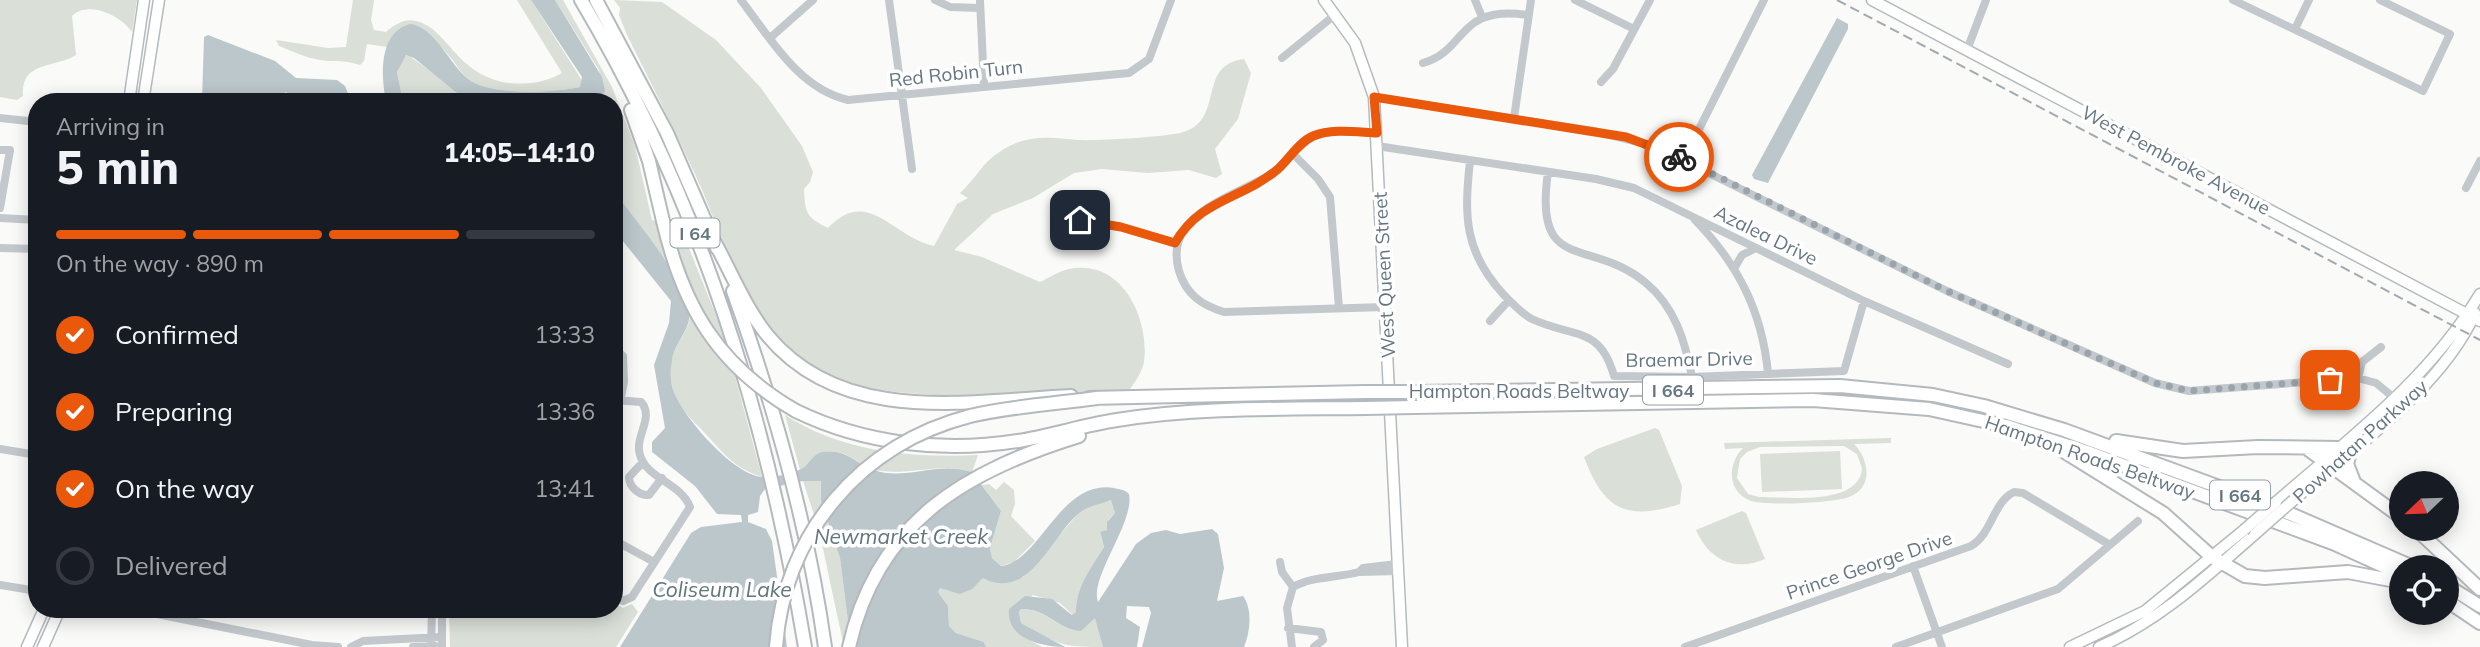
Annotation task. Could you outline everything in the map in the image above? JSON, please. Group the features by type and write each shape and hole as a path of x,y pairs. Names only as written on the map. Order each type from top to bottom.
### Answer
{"highway":[{"path":"588,3 602,51 622,93"},
{"name":"I 64","path":"588,3 650,99 715,243 755,355 792,477 813,572 825,647"},
{"name":"I 64","path":"588,3 689,218 736,347 771,470 804,647"},
{"path":"623,96 640,132 677,274 702,324 746,377 796,411 867,436 923,445 958,447 1019,441 1119,419 1136,419"},
{"path":"715,243 750,311 773,341 799,365 823,380 876,399 913,402 1071,396 1097,398"},
{"name":"Hampton Roads Beltway","path":"1097,398 1840,386 1957,400 2064,430 2279,509 2389,557"},
{"path":"776,647 782,600 804,544 832,501 869,464 910,438 953,421 1015,407 1097,398"},
{"name":"Hampton Roads Beltway","path":"1136,419 1197,412 1836,400 1930,409 2033,433 2335,544 2389,569"},
{"path":"849,647 864,598 900,538 940,499 992,468 1052,444 1136,419"},
{"path":"2064,430 2164,451 2345,450 2354,482"},
{"path":"2033,433 2045,443 2097,470 2163,513 2217,561 2255,578 2348,572 2389,580"},
{"path":"2305,449 2389,508"},
{"path":"2429,541 2480,589"},
{"path":"2459,593 2480,606"},
{"path":"2459,608 2480,623"}],"main road":[{"path":"129,93 144,0"},
{"path":"144,93 159,0"},
{"name":"West Queen Street","path":"1324,0 1336,14 1361,56 1374,97 1402,647"},
{"name":"West Pembroke Avenue","path":"1872,0 2473,318"},
{"name":"Powhatan Parkway","path":"2473,318 2480,294"},
{"name":"Powhatan Parkway","path":"2250,532 2297,498 2329,464 2450,354 2467,333 2480,303"},
{"name":"Powhatan Parkway","path":"2217,561 2250,532 2286,494 2329,464"},
{"path":"2070,647 2145,611 2217,561"},
{"path":"2099,647 2151,620 2217,561"},
{"path":"27,647 40,618"},
{"path":"43,647 56,618"}],"street":[{"name":"Red Robin Turn","path":"741,0 806,80 823,93 848,100 1129,73 1149,59 1171,0"},
{"path":"770,38 813,0"},
{"path":"889,0 912,169"},
{"path":"935,0 950,7 979,4 984,86"},
{"path":"1475,0 1482,17"},
{"path":"1514,118 1531,0"},
{"path":"1575,0 1634,29"},
{"path":"1601,82 1614,69 1650,0"},
{"path":"1684,159 1764,0"},
{"path":"1967,50 1986,0"},
{"path":"2233,0 2423,91 2450,34 2379,0"},
{"path":"2295,29 2309,0"},
{"path":"1282,58 1336,14"},
{"path":"1423,63 1437,57 1462,31 1482,17 1502,14 1528,15"},
{"path":"1374,97 1626,137 1684,159 1947,291 2155,383 2189,391 2358,378 2376,383 2399,402"},
{"path":"0,118 28,121"},
{"path":"1377,133 1328,132 1310,137 1276,170 1199,213 1184,227 1175,243 1175,258 1181,278 1190,293 1206,306 1224,312 1385,307"},
{"name":"Azalea Drive","path":"1377,146 1634,188 1864,301 2008,364"},
{"path":"0,150 10,150 0,208"},
{"path":"1293,154 1318,179 1330,197 1339,308"},
{"name":"Braemar Drive","path":"1471,161 1465,205 1470,238 1490,280 1529,318 1560,331 1582,334 1601,345 1614,376 1692,377 1844,371 1864,301"},
{"path":"2466,188 2480,161"},
{"path":"1548,172 1543,212 1554,237 1574,251 1625,269 1654,290 1677,322 1687,348 1692,377"},
{"path":"1691,215 1735,267 1754,305 1766,350 1768,373"},
{"path":"0,218 28,220"},
{"path":"1080,220 1121,227 1175,243"},
{"path":"1735,267 1742,255 1756,247"},
{"path":"0,248 28,249"},
{"path":"1490,321 1509,300"},
{"path":"2358,378 2362,362 2381,347"},
{"path":"623,356 623,385"},
{"path":"623,401 642,402 647,410 638,444 643,463 686,498 690,507 629,600 623,599"},
{"path":"0,449 28,454"},
{"path":"643,463 629,477 630,484 640,494 649,495 662,478"},
{"name":"Prince George Drive","path":"1685,647 1699,645 1974,544 1986,530 2005,498 2014,492 2023,493 2110,545"},
{"path":"1896,647 2058,589 2138,521"},
{"path":"623,541 654,562"},
{"path":"623,544 629,546"},
{"path":"1280,562 1282,572 1293,587"},
{"path":"1913,566 1942,647"},
{"path":"1292,647 1287,608 1293,587 1305,580 1334,579 1359,572 1363,568 1397,568"},
{"path":"0,585 28,590"},
{"path":"177,618 312,645 352,647 363,641 431,644"},
{"path":"431,644 432,618"},
{"path":"413,647 442,643 442,618"},
{"path":"1288,628 1321,632 1323,640 1314,647"}],"shaded area":[{"path":"0,0 137,0 132,32 120,20 104,12 87,9 72,16 76,55 33,71 27,77 23,96 17,100 0,97"},
{"path":"353,0 374,0 371,20 374,30 386,32 403,21 416,21 437,33 477,71 491,79 523,84 543,81 562,73 517,0 531,0 583,82 580,87 539,92 506,91 478,84 466,77 448,54 420,28 396,34 387,47 367,44 364,61 360,65 315,59 279,46 276,40 328,48 346,47"},
{"path":"555,0 563,0 614,93 603,93 599,70"},
{"path":"614,0 662,2 716,40 761,88 802,146 813,172 804,189 806,209 815,221 828,228 842,216 855,212 868,213 919,241 934,246 957,204 968,198 960,193 989,160 1001,151 1020,142 1038,138 1099,140 1180,133 1194,127 1203,118 1220,72 1229,63 1244,59 1251,73 1238,119 1215,149 1222,174 1216,178 1189,170 1147,173 1102,169 1074,173 1033,198 993,214 954,250 982,257 1040,282 1065,270 1088,268 1104,273 1118,282 1137,311 1145,345 1144,362 1134,384 1119,403 933,395 854,385 829,376 802,360 779,339 744,288 695,174 627,35 619,15 620,8"},
{"path":"408,55 461,93 401,93 397,72 404,57"},
{"path":"623,115 635,146 652,220 680,226 724,335 762,477 750,473 726,456 680,404 673,387 671,369 674,352 688,326 688,305 670,266 623,206"},
{"path":"785,415 853,445 928,455 978,455 972,472 949,468 881,471 834,452 819,455 800,470"},
{"path":"1655,428 1659,430 1682,486 1680,504 1645,511 1631,511 1619,507 1600,489 1584,457 1597,449"},
{"path":"1891,438 1891,443 1854,444 1863,457 1867,473 1866,480 1857,493 1841,499 1800,503 1759,503 1743,497 1734,484 1732,469 1743,448 1725,449 1724,443","holes":["1844,446 1857,454 1862,468 1858,480 1849,489 1836,494 1804,498 1759,497 1748,494 1737,478 1740,459 1747,452 1760,447"]},
{"path":"1840,451 1842,489 1762,492 1760,454"},
{"path":"803,481 821,481 821,501 840,558 850,636 856,647 844,647 819,530"},
{"path":"1004,482 1014,490 1015,504 1011,516 1035,541 1014,562 1001,566 992,558 990,548 1001,511 982,485 989,484 996,490"},
{"path":"1112,500 1115,513 1108,520 1107,530 1100,533 1104,547 1081,586 1076,612 1073,615 1060,603 1033,595 1009,615 1017,630 1042,647 986,647 984,642 956,633 949,626 948,606 938,592 940,587 958,592 969,589 983,578 1023,577 1078,514 1091,505"},
{"path":"1742,511 1746,513 1765,559 1754,563 1724,561 1708,549 1696,530"},
{"path":"632,604 638,612 616,647 450,647 449,618 623,618 623,608"},
{"path":"1021,609 1038,612 1065,627 1081,631 1093,617 1096,618 1103,647 1068,645 1052,640 1021,623"}],"water":[{"path":"531,0 555,0 602,77 604,93 457,93 414,58 406,55 397,72 401,93 385,93 383,69 387,46 392,36 410,24 427,32 462,73 478,84 506,91 555,91 580,87 582,77"},
{"path":"1837,18 1848,24 1848,29 1768,183 1754,179 1752,175"},
{"path":"208,35 275,61 296,78 337,80 345,86 348,93 202,93 204,37"},
{"name":"Newmarket Creek","path":"623,203 666,261 688,306 687,328 671,365 674,392 698,430 738,467 763,477 776,476 799,470 820,453 831,451 888,473 947,468 972,472 1001,511 990,548 992,558 1001,566 1015,561 1028,551 1065,508 1079,496 1095,489 1124,490 1129,494 1129,506 1100,579 1098,602 1136,544 1151,533 1166,530 1180,534 1212,529 1218,534 1224,568 1217,601 1243,596 1248,608 1249,628 1244,647 1142,647 1151,613 1149,607 1127,606 1126,618 1140,627 1137,647 1103,647 1095,618 1081,631 1066,627 1038,612 1021,609 1021,623 1065,647 1036,643 1013,628 1009,609 1025,596 1052,599 1072,615 1076,612 1081,586 1104,547 1100,532 1107,530 1107,522 1115,513 1111,500 1089,507 1077,515 1037,564 1013,582 999,583 983,578 972,589 960,594 940,588 938,592 948,606 949,626 956,633 984,642 986,647 856,647 850,637 840,558 821,501 821,481 803,481 765,489 760,496 758,512 748,515 748,522 766,529 772,541 787,647 620,647 691,533 701,527 742,522 741,515 717,514 695,486 652,452 652,442 665,428 654,365 669,323 671,301 623,241"}],"railway":[{"path":"1837,0 2480,340"}],"way so far":[{"path":"1679,157 1947,291 2155,383 2189,391 2330,380"}],"route":[{"path":"1080,220 1121,227 1175,243 1184,227 1199,213 1276,170 1310,137 1328,132 1377,133 1374,97 1626,137 1679,157"}],"water label":[{"name":"Coliseum Lake","path":"722,589"}]}
